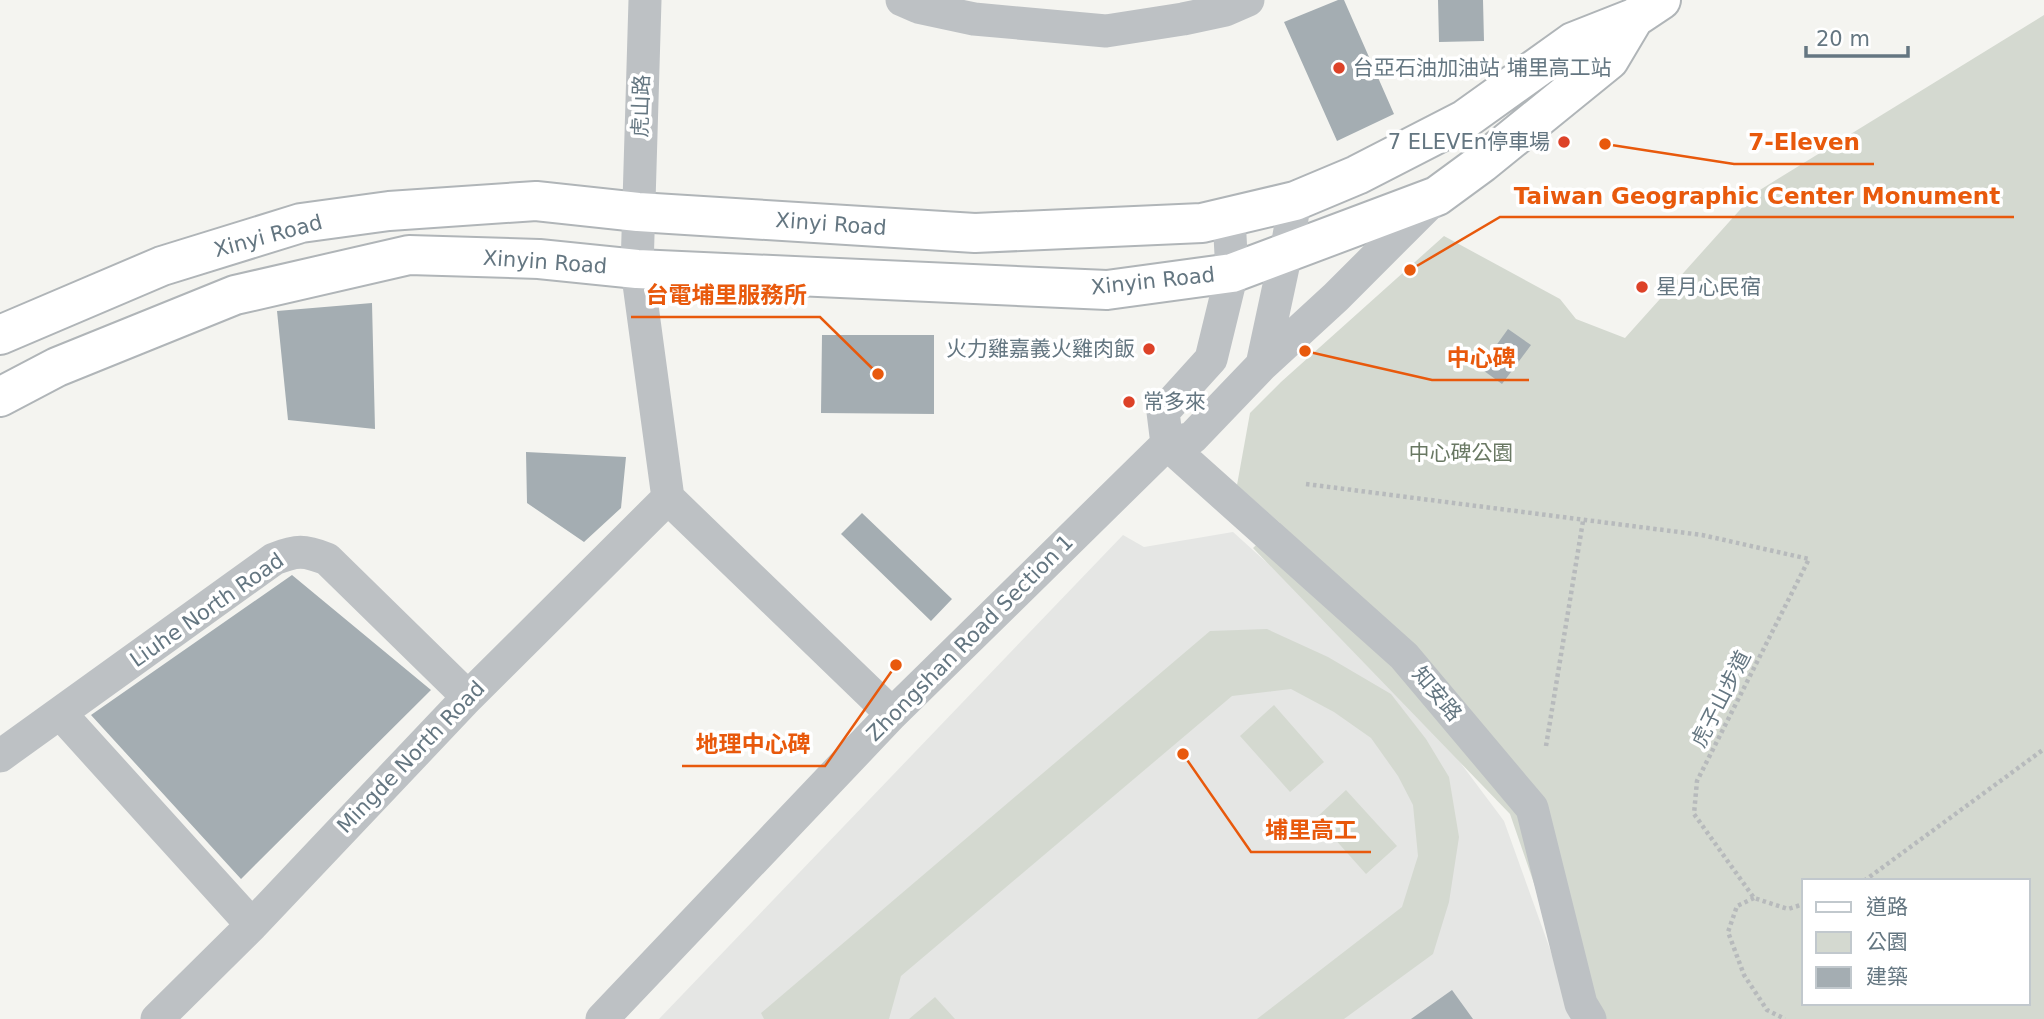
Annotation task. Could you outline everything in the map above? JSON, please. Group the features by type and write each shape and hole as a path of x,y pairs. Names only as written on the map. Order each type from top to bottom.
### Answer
{"main road":[{"name":"Xinyi Road","path":"0,335 162,266 301,223 388,212 536,201 638,212 975,233 1202,223 1295,201 1357,174 1464,120 1573,42 1642,6"},
{"name":"Xinyin Road","path":"0,397 57,367 235,295 409,255 539,258 636,269 1107,290 1232,273 1437,196 1609,60 1642,6"}],"street":[{"name":"虎山路","path":"638,212 645,0"},
{"path":"902,0 918,7 974,19 1106,31 1225,10 1248,0"},
{"name":"Zhongshan Road Section 1","path":"602,1019 892,714 1167,444 1192,438 1262,365 1336,297 1437,196"},
{"path":"1262,365 1295,201"},
{"path":"638,212 636,269 668,498 892,714"},
{"path":"1167,444 1163,412 1211,359 1232,273 1229,216"},
{"name":"知安路","path":"1167,444 1404,656 1532,808 1581,1004 1590,1019"},
{"name":"Mingde North Road","path":"161,1018 468,697 668,498"},
{"name":"Liuhe North Road","path":"0,756 274,559 293,551 307,551 327,559 468,697"},
{"path":"60,713 252,925"}],"path":[{"path":"1306,484 1583,521 1546,746"},
{"name":"虎子山步道","path":"1583,521 1702,535 1809,559 1697,781 1694,814 1754,898"},
{"path":"1867,879 2044,749"},
{"path":"1785,1019 1767,1010 1755,993 1744,975 1728,932 1737,906 1754,898 1788,909 1802,905"}],"shaded area":[{"path":"1233,532 1403,686 1504,821 1575,1019 659,1019 1123,535 1144,547"}],"green space":[{"name":"中心碑公園","path":"2044,15 2044,1019 1581,1019 1510,814 1253,548 1280,523 1237,485 1250,413 1444,236 1560,299 1576,319 1625,338 1755,193"},
{"path":"1267,629 1328,657 1391,694 1426,739 1449,777 1459,837 1449,902 1433,954 1344,1019 1257,1019 1402,907 1418,856 1413,805 1398,776 1371,738 1334,712 1291,689 1232,696 901,976 889,1019 764,1019 761,1013 1210,631"},
{"path":"1274,705 1324,762 1290,792 1240,736"},
{"path":"1346,790 1397,846 1366,874 1316,818"},
{"path":"935,997 955,1019 909,1019"}],"building":[{"name":"台亞石油加油站 埔里高工站","path":"1344,0 1394,114 1337,141 1284,22"},
{"path":"1438,0 1483,0 1484,41 1439,42"},
{"path":"372,303 375,429 288,420 277,311"},
{"path":"1508,329 1531,345 1502,384 1480,368"},
{"path":"822,335 934,335 934,414 821,413"},
{"path":"526,452 626,457 621,508 584,542 527,503"},
{"path":"862,513 952,599 931,621 841,534"},
{"path":"292,575 431,690 241,879 91,715"},
{"path":"1452,990 1473,1019 1411,1019"}],"place":[{"name":"台亞石油加油站 埔里高工站","path":"1339,68"},
{"name":"7 ELEVEn停車場","path":"1564,142"},
{"name":"7-Eleven","path":"1605,144"},
{"name":"Taiwan Geographic Center Monument","path":"1410,270"},
{"name":"星月心民宿","path":"1642,287"},
{"name":"火力雞嘉義火雞肉飯","path":"1149,349"},
{"name":"中心碑","path":"1305,351"},
{"name":"台電埔里服務所","path":"878,374"},
{"name":"常多來","path":"1129,402"},
{"name":"地理中心碑","path":"896,665"},
{"name":"埔里高工","path":"1183,754"}]}
